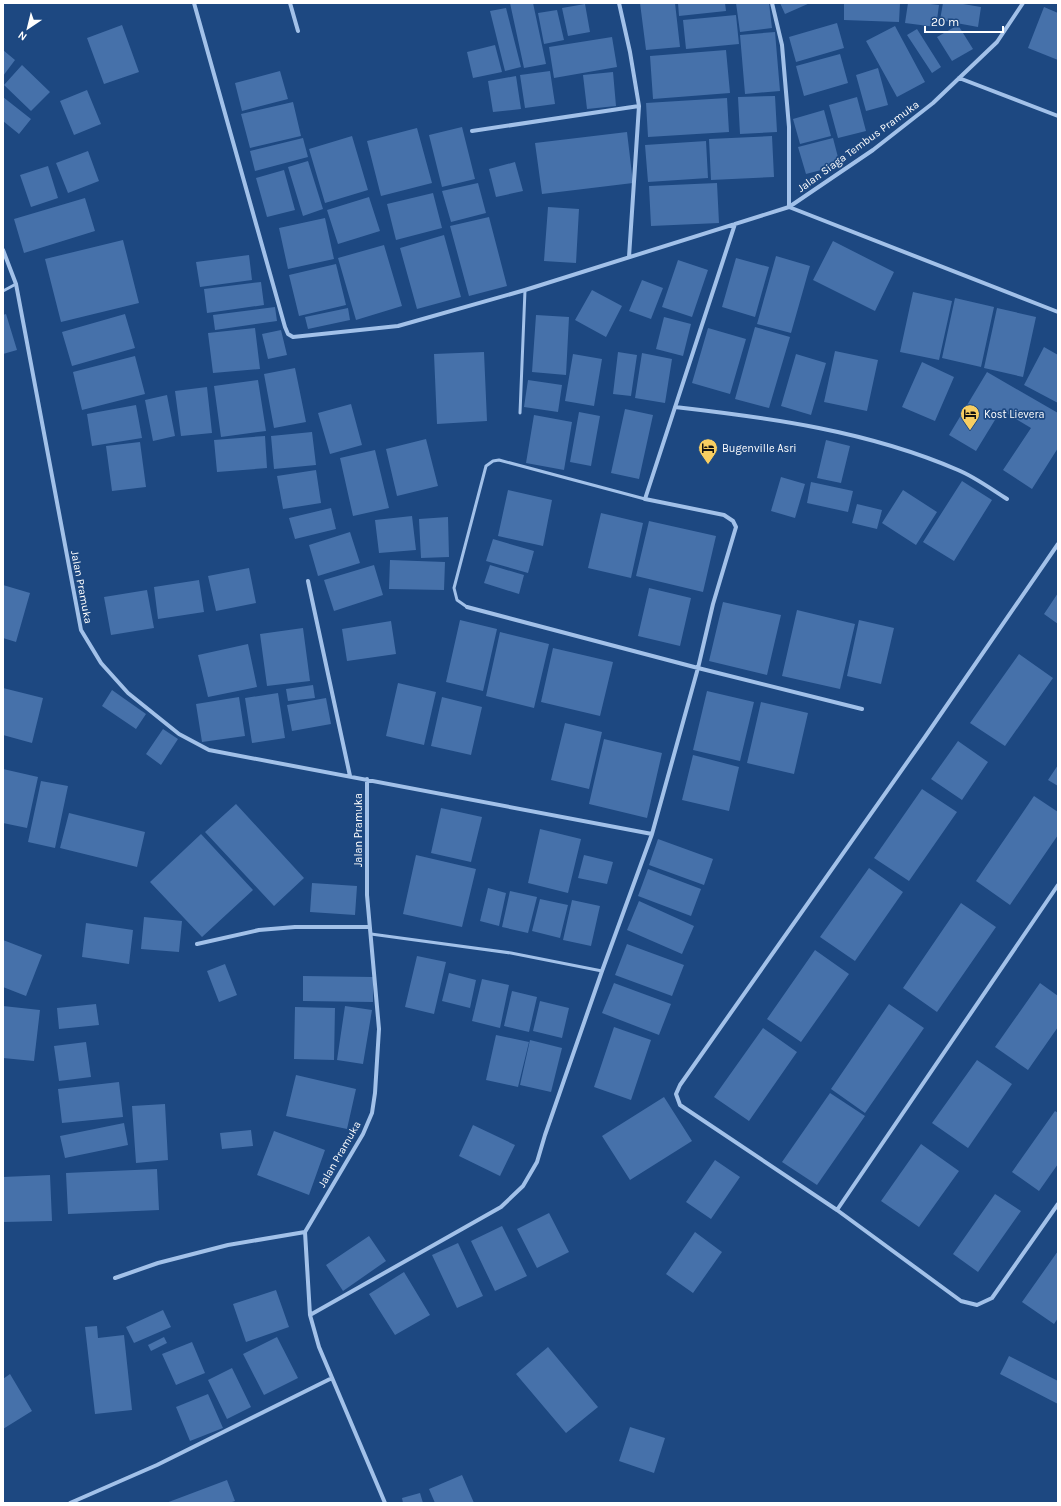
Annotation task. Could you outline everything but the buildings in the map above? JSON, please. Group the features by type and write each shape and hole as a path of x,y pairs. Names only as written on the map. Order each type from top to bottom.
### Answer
{"street":[{"name":"Jalan Siaga Tembus Pramuka","path":"194,3 285,327 288,334 293,337 398,326 525,290 789,207 872,150 933,103 997,42 1023,3"},
{"path":"290,3 298,31"},
{"path":"619,3 640,106 629,257"},
{"path":"772,3 782,45 789,127 789,207 1058,312"},
{"path":"959,78 1058,116"},
{"path":"472,131 640,106"},
{"path":"310,1315 501,1207 523,1186 537,1162 602,971 652,834 698,668 713,604 736,527 733,521 724,515 645,499 734,224"},
{"name":"Jalan Pramuka","path":"3,250 16,284 81,630 101,663 128,693 178,734 209,750 367,779 367,895 379,1029 375,1093 372,1114 363,1134 305,1232"},
{"path":"675,407 755,416 842,432 908,451 959,470 1007,499"},
{"path":"1058,544 925,737 680,1085 676,1094 680,1105 838,1210 961,1301 977,1305 992,1298 1058,1204"},
{"path":"308,580 350,776"},
{"path":"467,606 698,668 862,709"},
{"path":"367,779 652,834"},
{"path":"838,1210 1058,885"},
{"path":"197,944 259,930 295,927 370,926"},
{"path":"115,1278 158,1263 228,1245 305,1232 310,1315 319,1347 385,1503"},
{"path":"70,1503 157,1465 332,1378"}],"lane":[{"path":"3,291 16,284"},
{"path":"520,413 525,290"},
{"path":"467,606 457,600 454,588 486,466 493,461 499,460 645,499"},
{"path":"371,934 511,953 602,971"}],"place":[{"name":"Kost Lievera","path":"970,431"},
{"name":"Bugenville Asri","path":"708,465"}]}
